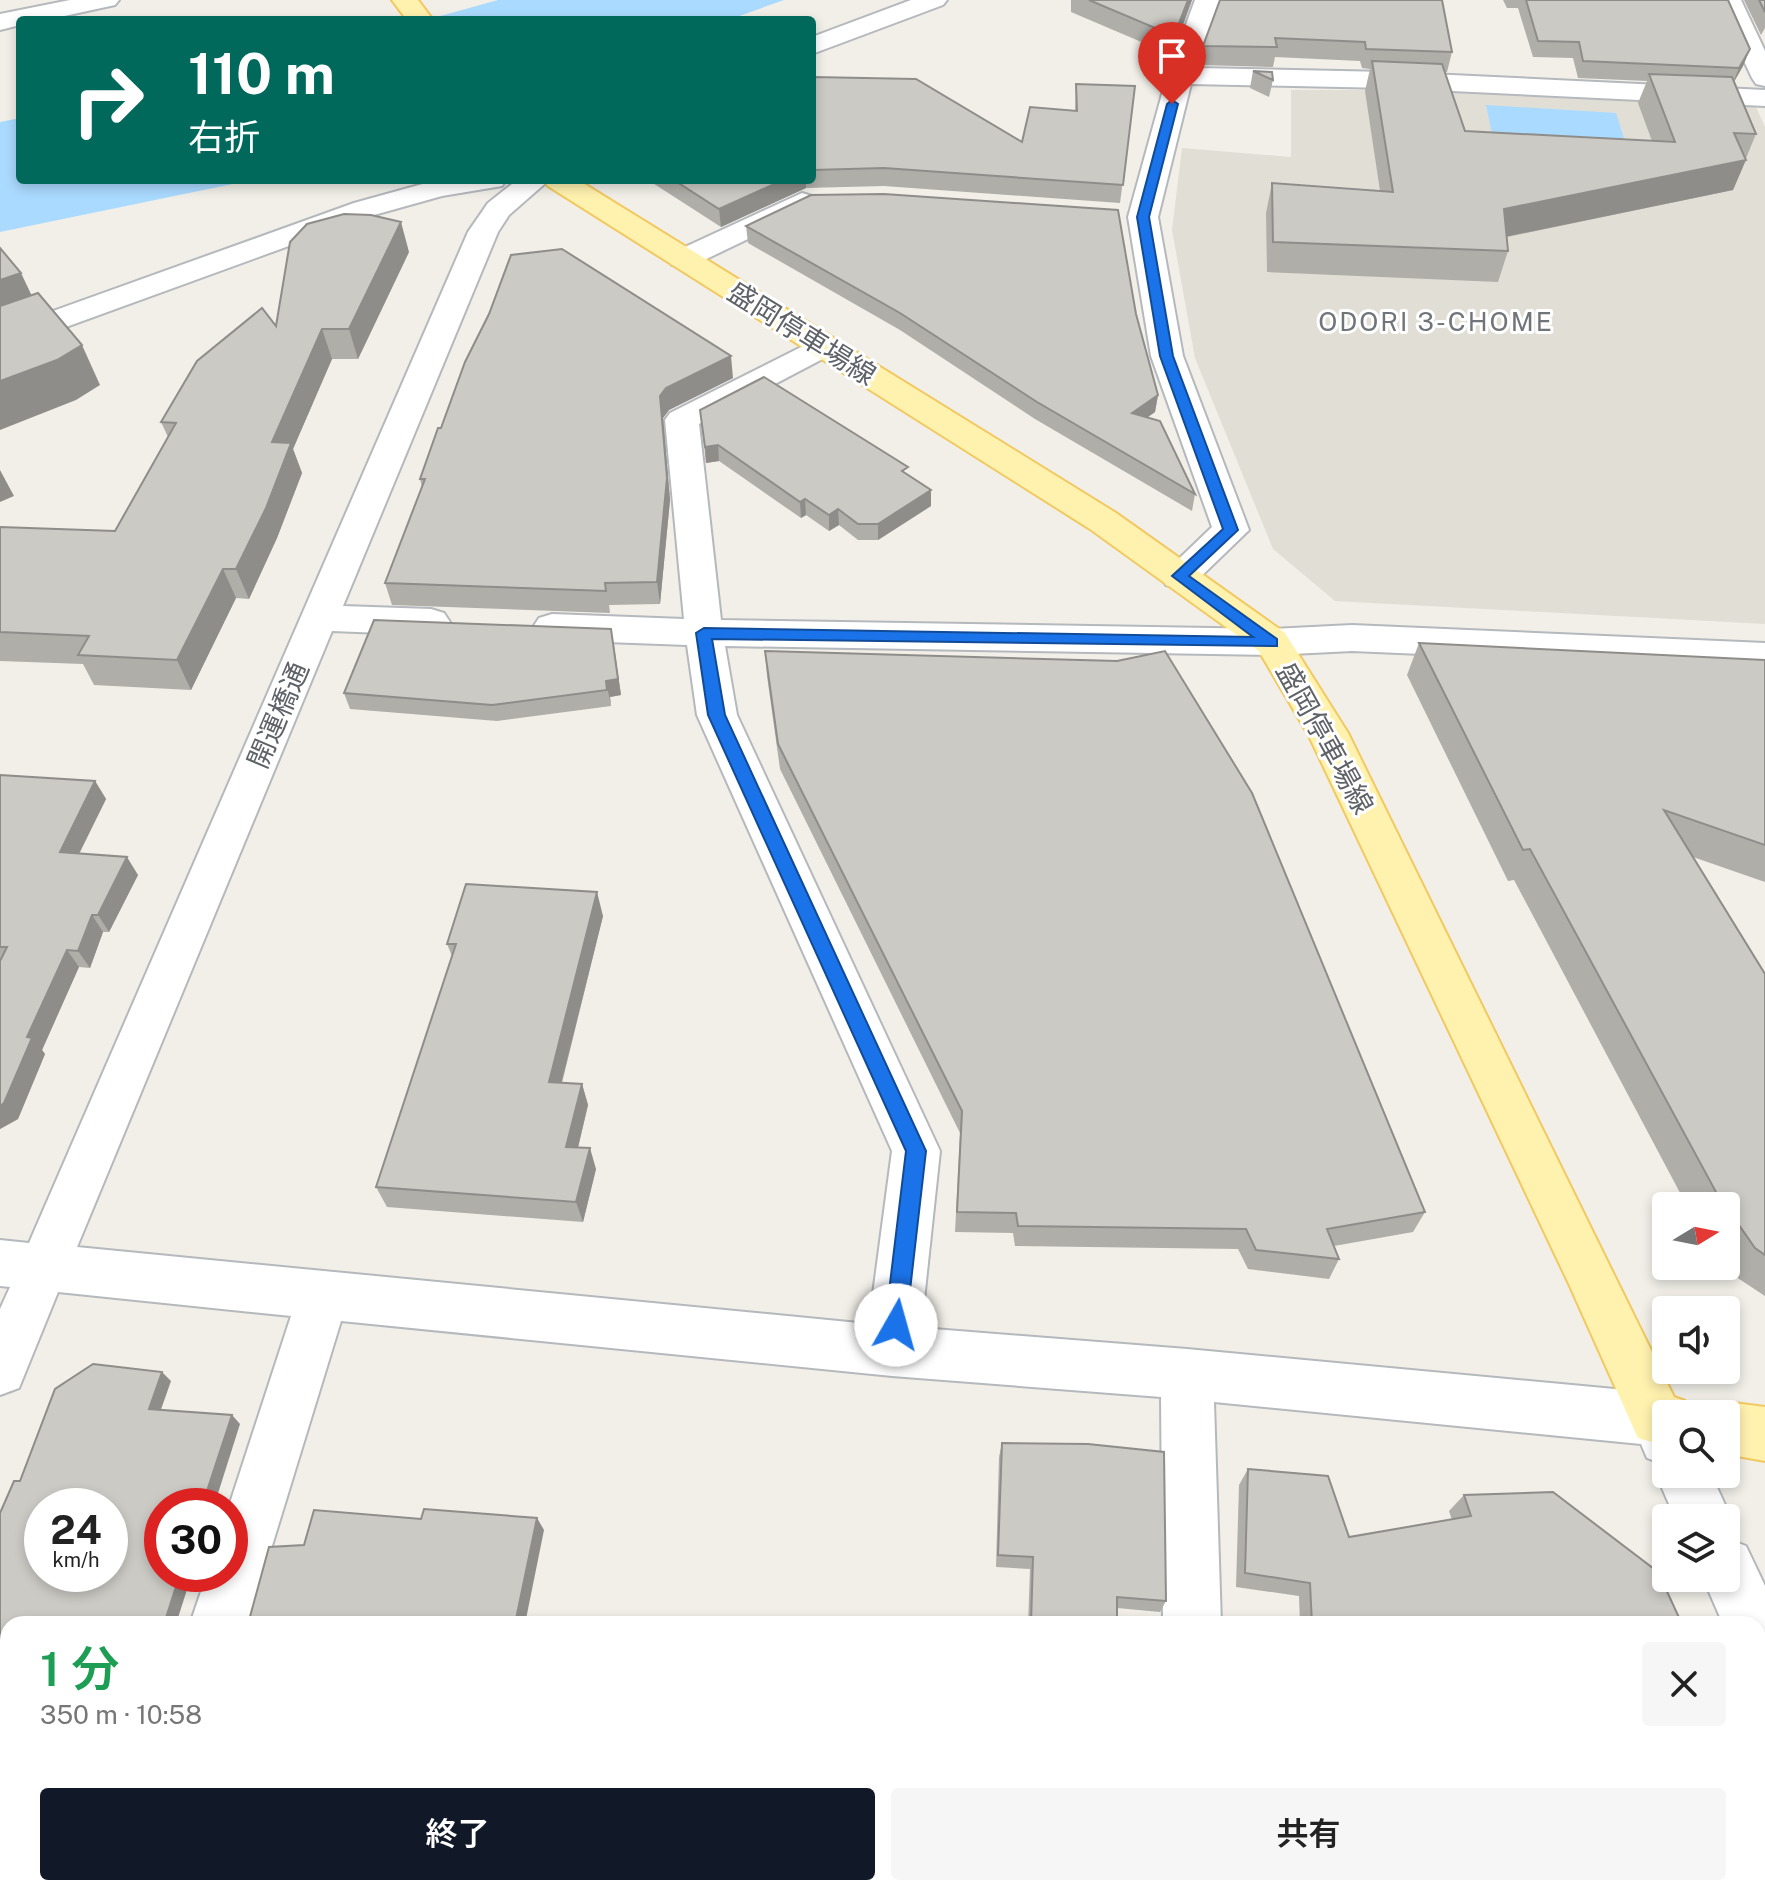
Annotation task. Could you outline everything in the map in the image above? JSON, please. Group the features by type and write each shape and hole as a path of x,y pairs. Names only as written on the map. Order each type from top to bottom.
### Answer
{"main road":[{"name":"盛岡停車場線","path":"564,184 1103,521 1272,642 1328,733 1652,1403"},
{"path":"1740,1430 1765,1434"}],"street":[{"path":"29,16 106,0"},
{"path":"816,44 934,0"},
{"path":"1179,576 1231,530 1167,356 1128,216 1208,0"},
{"path":"1728,0 1765,78"},
{"path":"1180,76 1388,80 1765,98"},
{"path":"0,341 364,209 466,184"},
{"name":"開運橋通","path":"0,1370 22,1265 319,618 483,232 498,209 530,184"},
{"path":"683,259 806,200 837,199"},
{"path":"823,346 682,420 704,633 717,715 916,1151 892,1351"},
{"path":"319,618 465,624"},
{"path":"513,626 704,633 1272,642 1352,638 1765,656"},
{"path":"22,1265 892,1351 1187,1374 1652,1425"},
{"path":"222,1616 324,1294"},
{"path":"1187,1374 1192,1616"},
{"path":"1738,1592 1749,1616"}],"shaded area":[{"path":"1291,90 1400,90 1756,107 1765,127 1765,624 1335,601 1273,549 1195,358 1172,230 1182,148 1291,157"}],"water":[{"path":"498,0 784,0 739,16 440,16"},
{"path":"1486,105 1616,113 1628,151 1494,143"},
{"path":"16,119 16,184 233,184 0,232 0,122"}],"building":[{"path":"1089,0 1188,0 1174,36"},
{"path":"1220,0 1442,0 1452,52 1366,49 1365,42 1275,38 1277,47 1203,46"},
{"path":"1526,0 1728,0 1750,49 1739,68 1583,61 1579,42 1538,41"},
{"path":"1372,61 1442,64 1465,131 1675,142 1649,74 1732,77 1756,134 1734,133 1746,160 1504,209 1508,251 1273,242 1272,183 1393,192"},
{"path":"1253,71 1272,72 1273,80"},
{"path":"816,77 916,79 1022,142 1030,107 1077,111 1076,84 1135,86 1123,185 884,168 816,170"},
{"path":"680,184 774,184 719,209"},
{"path":"884,194 1118,210 1136,314 1158,395 1132,413 1160,421 1195,494 1037,402 900,313 746,226 811,195"},
{"path":"344,214 371,215 401,222 349,329 322,329 272,442 291,443 266,508 236,569 223,569 177,660 78,655 89,636 0,632 0,527 115,531 176,423 161,422 197,361 262,308 276,326 290,242 307,224"},
{"path":"0,248 21,273 0,280"},
{"path":"562,249 731,356 666,388 660,396 667,478 657,582 605,583 606,591 385,583 425,479 420,479 438,428 441,428 465,362 489,314 511,255"},
{"path":"38,293 82,345 57,360 0,381 0,306"},
{"path":"764,377 908,467 902,471 931,490 878,524 858,524 838,509 829,515 805,499 800,502 718,445 705,447 700,410"},
{"path":"374,620 611,629 618,679 606,681 607,690 492,705 344,693"},
{"path":"1419,643 1765,660 1765,845 1664,810 1765,974 1765,1255 1755,1248 1740,1226 1740,1192 1716,1192 1530,849 1523,850"},
{"path":"765,651 1117,661 1165,651 1252,793 1425,1212 1327,1229 1339,1259 1256,1250 1246,1229 1018,1226 1016,1213 957,1212 962,1111 778,744"},
{"path":"0,775 95,781 60,852 127,857 98,915 92,915 78,951 67,950 27,1037 32,1038 0,1106 0,961 7,947 0,947"},
{"path":"466,884 597,892 549,1082 582,1084 566,1147 590,1148 576,1202 376,1187 456,944 447,944"},
{"path":"93,1364 162,1372 149,1409 232,1415 208,1488 144,1488 144,1592 174,1592 167,1616 0,1616 0,1513 14,1481 20,1481 55,1389"},
{"path":"1002,1443 1088,1444 1164,1452 1166,1601 1117,1597 1117,1616 1031,1616 1033,1557 998,1555"},
{"path":"1248,1469 1328,1476 1349,1537 1471,1516 1464,1495 1553,1492 1652,1567 1652,1592 1667,1592 1678,1616 1312,1616 1310,1583 1245,1573"},
{"path":"424,1509 537,1518 517,1616 250,1616 269,1547 304,1545 314,1510 421,1519"}],"district":[{"name":"ODORI 3-CHOME","path":"1436,322"}],"route":[{"path":"896,1325 916,1151 717,715 704,633 1272,642 1179,576 1231,530 1167,356 1143,217 1172,104"}]}
